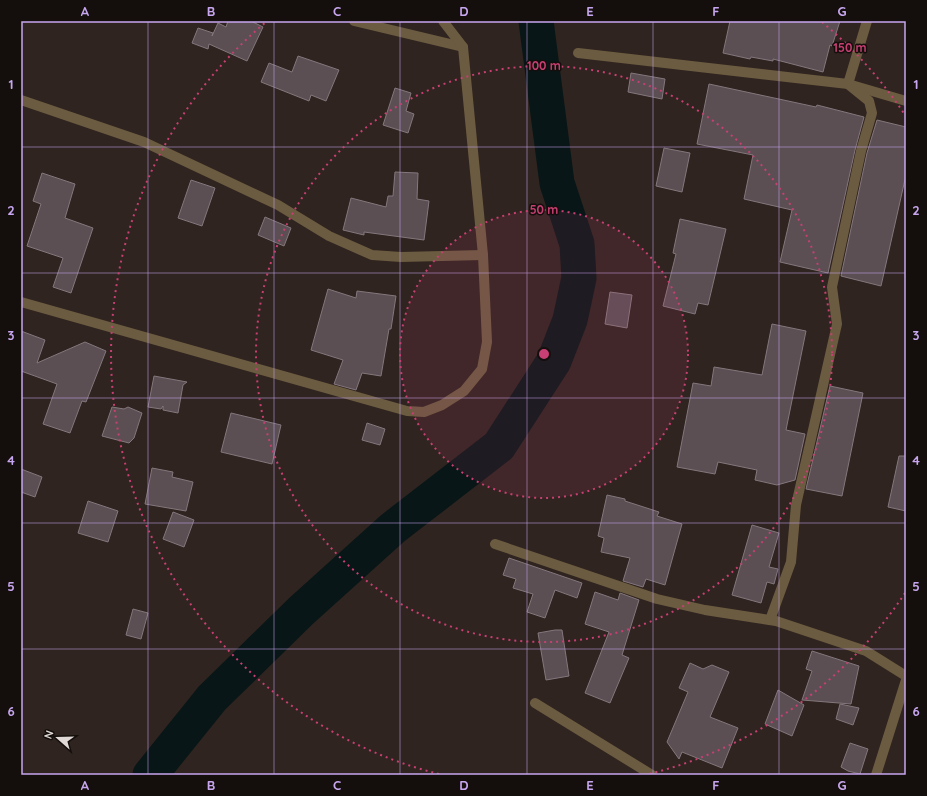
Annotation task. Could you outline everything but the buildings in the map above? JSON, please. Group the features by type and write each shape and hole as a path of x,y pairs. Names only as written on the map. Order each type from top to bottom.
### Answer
{"street":[{"path":"354,21 463,47"},
{"path":"21,302 407,411 424,412 442,405 464,391 482,369 487,342 483,255 463,47 443,21"},
{"path":"848,84 867,21"},
{"path":"578,53 848,84 906,101"},
{"path":"770,620 790,562 796,505 837,324 832,287 861,151 872,113 870,101 848,84"},
{"path":"21,100 144,142 278,205 329,236 372,255 401,257 483,255"},
{"path":"496,544 657,599 705,610 770,620 866,651 906,676"},
{"path":"876,775 906,680"},
{"path":"535,703 652,775"}],"waterway":[{"path":"150,775 212,698 301,611 393,528 499,446 554,361 570,320 579,278 577,244 557,183 536,21"}]}
